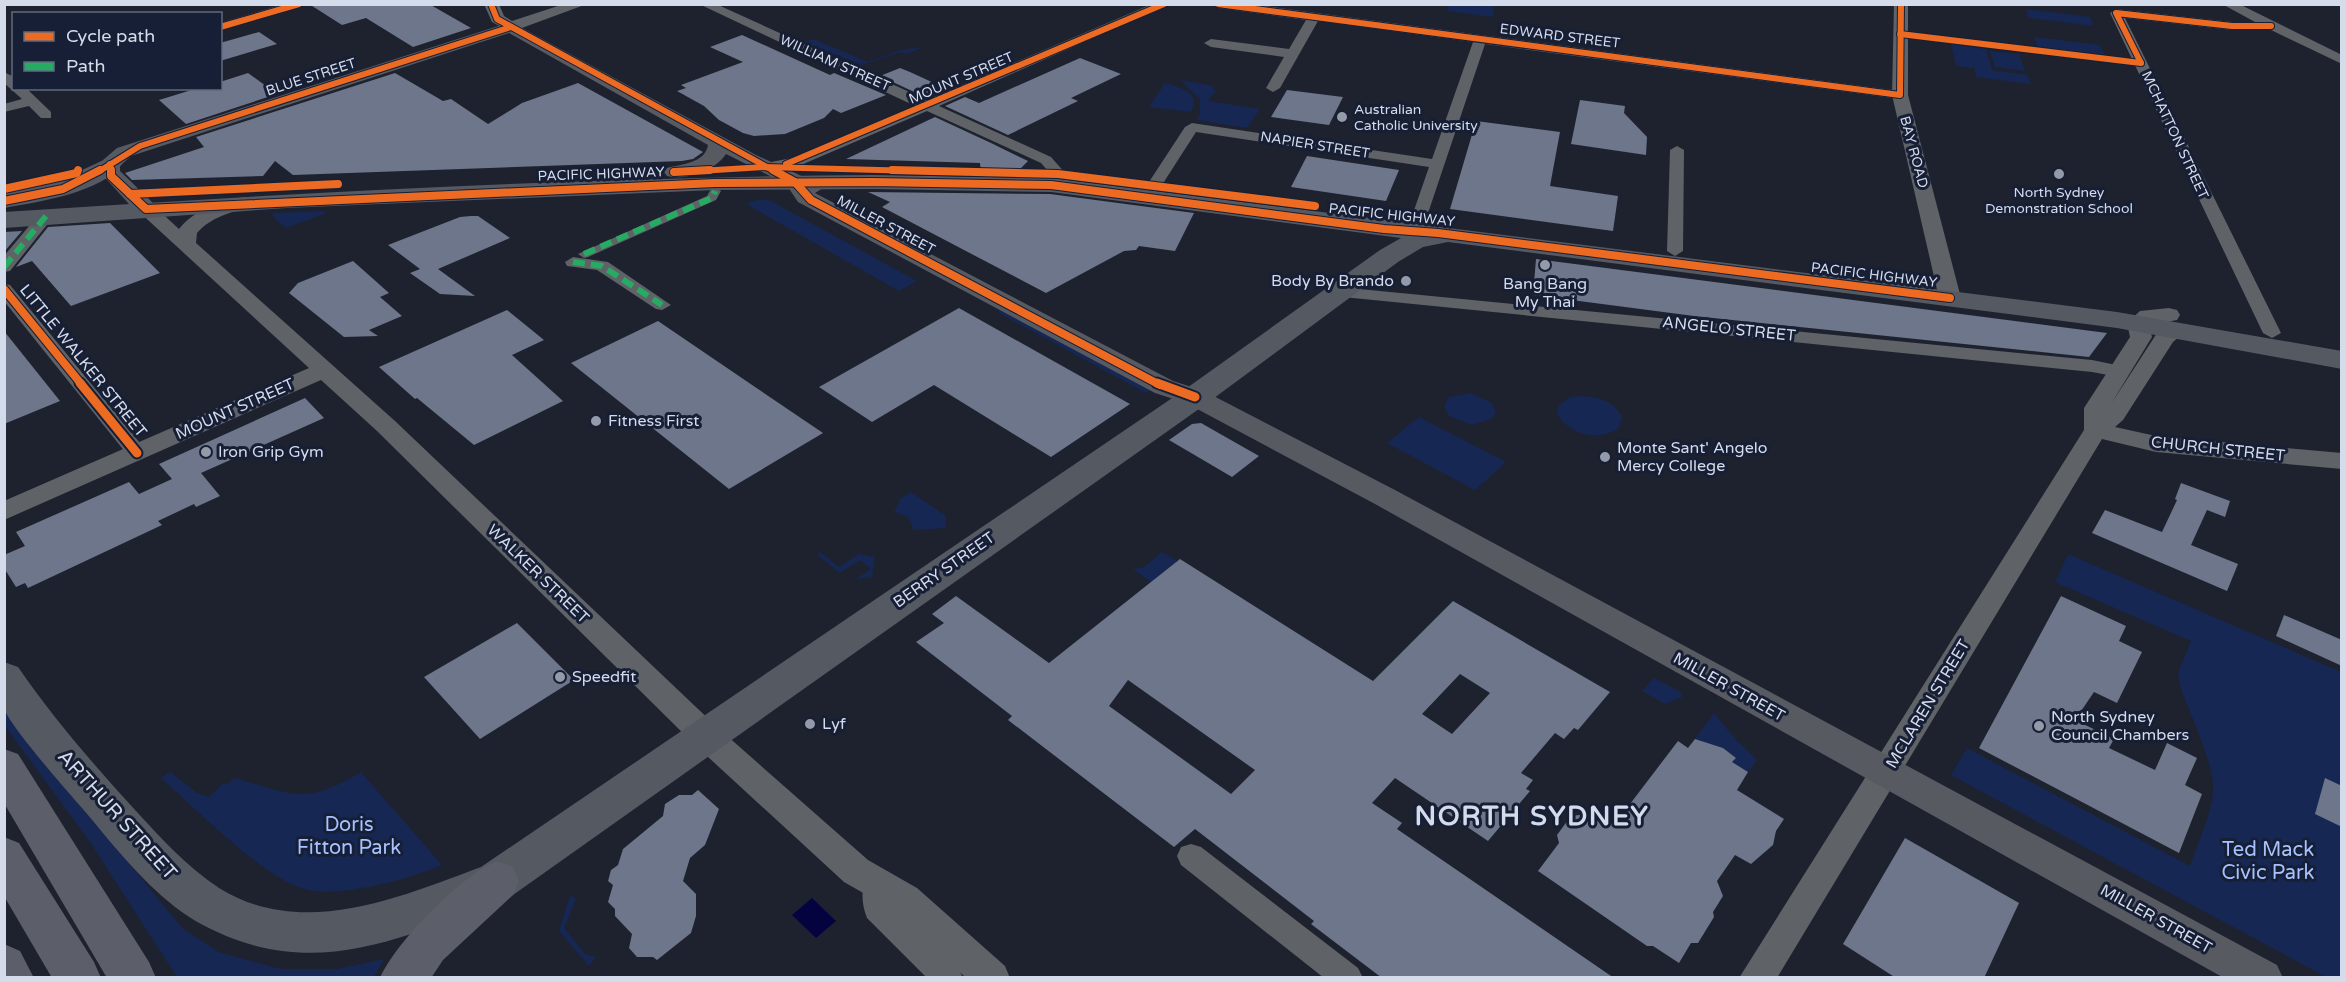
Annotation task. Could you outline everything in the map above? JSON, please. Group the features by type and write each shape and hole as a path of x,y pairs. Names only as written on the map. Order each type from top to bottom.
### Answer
{"highway":[{"path":"4,766 133,978"},
{"path":"4,856 78,978"},
{"path":"403,978 427,945 497,881"},
{"path":"4,966 11,978"}],"main road":[{"name":"MILLER STREET","path":"511,27 765,167 795,182 824,192 1158,370 1175,380 1195,397 1385,497 2263,978"},
{"name":"BLUE STREET","path":"115,159 162,138 511,27"},
{"path":"674,172 712,160 717,154 719,141"},
{"path":"4,201 66,189 86,180 115,159"},
{"name":"WALKER STREET","path":"115,159 111,176 138,202"},
{"name":"PACIFIC HIGHWAY","path":"4,208 765,167 1058,174 1316,206 1464,237 1949,291 2138,323 2173,322 2342,360"},
{"name":"PACIFIC HIGHWAY","path":"4,220 138,202 245,203 703,183 1051,185 1384,229 1408,224 1675,251 2173,322 2272,333 2342,345"},
{"name":"PACIFIC HIGHWAY","path":"4,201 94,194 138,202"},
{"path":"1389,256 1399,234 1408,224"},
{"name":"BERRY STREET","path":"497,881 1195,397 1389,256 1421,239 1464,237"},
{"name":"ARTHUR STREET","path":"4,676 22,706 168,876 200,900 242,921 292,932 353,930 407,915 497,881"}],"street":[{"path":"222,26 300,4"},
{"path":"490,4 497,19 511,27"},
{"name":"BLUE STREET","path":"511,27 580,4"},
{"name":"WILLIAM STREET","path":"705,4 1046,160 1058,174"},
{"name":"MOUNT STREET","path":"765,167 796,162 1164,4"},
{"name":"EDWARD STREET","path":"1218,4 1899,95"},
{"path":"1273,88 1293,54 1329,4"},
{"name":"BAY ROAD","path":"1901,4 1899,95 1949,291"},
{"path":"2228,4 2342,60"},
{"name":"MCHATTON STREET","path":"2271,26 2232,26 2116,13 2272,333"},
{"path":"1408,224 1437,164 1480,39"},
{"path":"1210,43 1293,54"},
{"path":"20,90 46,115"},
{"path":"4,108 31,101"},
{"name":"NAPIER STREET","path":"1155,185 1192,127 1437,164"},
{"path":"1675,251 1677,150"},
{"path":"578,258 712,198 715,191"},
{"name":"WALKER STREET","path":"138,202 322,371 386,426 706,736 856,871 905,899 992,978"},
{"path":"186,244 187,232 200,218 245,203"},
{"path":"4,267 46,216"},
{"path":"578,258 602,266 662,304"},
{"name":"LITTLE WALKER STREET","path":"4,289 137,453"},
{"name":"ANGELO STREET","path":"1339,292 2092,366 2119,371"},
{"name":"MCLAREN STREET","path":"1758,978 2096,430 2115,415 2173,322"},
{"name":"MCLAREN STREET","path":"2096,430 2096,408 2141,337 2138,323"},
{"name":"MOUNT STREET","path":"8,510 322,371"},
{"name":"CHURCH STREET","path":"2096,430 2156,444 2342,461"},
{"path":"1191,856 1348,978"},
{"path":"876,882 877,909 948,978"}],"green space":[{"path":"1447,5 1492,5 1494,13 1492,17 1448,11"},
{"path":"2026,9 2090,17 2094,26 2029,18"},
{"path":"2034,37 2100,45 2105,56 2038,47"},
{"path":"813,39 868,62 900,50 924,47 906,54 900,52 862,65 804,42"},
{"path":"1951,44 1986,49 1992,70 2027,75 2031,84 1976,77 1974,68 1956,66"},
{"path":"1990,51 2019,54 2025,71 1995,67"},
{"path":"1180,80 1214,86 1213,89 1216,90 1208,101 1260,109 1247,128 1197,120 1200,113 1200,99"},
{"path":"1165,83 1188,92 1193,100 1191,112 1149,107"},
{"path":"760,199 771,201 917,281 899,291 746,204"},
{"path":"324,211 326,213 286,228 272,216 274,213"},
{"path":"1004,308 1153,388 1146,393 997,312"},
{"path":"1471,393 1492,403 1496,413 1493,418 1472,425 1449,416 1444,406 1449,397"},
{"path":"1570,397 1593,397 1615,407 1622,417 1619,428 1602,435 1593,435 1569,427 1557,413 1558,406"},
{"path":"1419,417 1506,462 1475,490 1387,443"},
{"path":"911,492 946,516 945,528 914,530 908,517 894,512 900,502 898,500"},
{"path":"820,552 839,567 859,554 875,557 872,577 856,579 871,569 860,560 840,573 817,555"},
{"path":"1162,552 1177,561 1151,582 1133,569 1144,567"},
{"name":"Ted Mack Civic Park","path":"2068,554 2341,672 2341,977 2326,977 1951,775 1967,748 2190,866 2207,819 2213,791 2213,780 2206,753 2180,686 2178,673 2191,641 2055,582"},
{"path":"1654,678 1681,692 1682,697 1665,704 1642,691"},
{"path":"4,710 183,929 219,952 280,969 337,969 384,959 374,977 177,977 90,842 5,726"},
{"path":"1714,713 1736,740 1757,760 1748,772 1732,762 1736,758 1723,748 1695,739"},
{"name":"Doris Fitton Park","path":"170,772 197,793 209,797 223,783 227,784 234,778 271,789 299,794 326,790 361,772 442,865 374,886 336,891 304,889 270,872 230,841 161,778"},
{"path":"572,896 576,899 564,928 586,955 596,957 589,966 559,931"}],"shaded area":[{"path":"812,898 836,921 816,938 792,915"}],"building":[{"path":"309,4 429,4 471,28 413,47 366,18 342,25"},
{"path":"259,32 277,44 222,60 222,42"},
{"path":"742,35 830,75 834,73 886,95 841,113 833,109 824,118 785,134 754,136 743,133 719,120 704,106 677,91 686,88 681,85 743,62 710,47"},
{"path":"1080,58 1121,74 1071,98 1078,101 1008,135 945,106 965,97 979,103"},
{"path":"900,68 947,89 927,98 880,76"},
{"path":"248,73 277,94 186,124 159,100 192,90 222,90 222,81"},
{"path":"395,73 443,101 451,99 488,124 522,103 578,83 703,152 693,159 682,161 293,175 275,161 263,176 132,180 125,173 204,147 196,137"},
{"path":"1287,90 1343,97 1329,125 1271,117"},
{"path":"1580,100 1625,106 1624,113 1647,137 1646,155 1571,144"},
{"path":"935,117 1028,161 1014,175 967,174 981,172 980,163 846,159"},
{"path":"1476,121 1560,132 1550,186 1618,196 1613,231 1450,209"},
{"path":"1307,156 1399,170 1386,201 1291,187"},
{"path":"868,192 1050,194 1194,213 1175,251 1139,246 1136,250 1124,251 1046,293 882,207 890,202"},
{"path":"478,216 510,238 438,269 475,296 440,294 410,273 420,269 388,245 460,217"},
{"path":"110,223 160,273 71,306 32,261 16,267 48,227"},
{"path":"22,231 4,252 4,232"},
{"path":"1536,259 2107,333 2089,357 1694,316 1533,295"},
{"path":"353,261 389,293 380,297 402,316 369,330 378,336 344,337 289,293 298,283"},
{"path":"959,308 1130,404 1051,457 934,385 872,422 819,387"},
{"path":"507,310 544,340 512,355 563,401 474,445 417,398 415,399 379,367"},
{"path":"658,321 823,433 729,489 571,363"},
{"path":"4,331 60,401 4,424"},
{"path":"305,398 324,418 201,473 220,496 196,507 194,504 158,521 162,525 28,588 25,583 16,587 4,568 4,555 25,546 16,532 129,482 139,494 172,479 159,464"},
{"path":"1201,423 1259,456 1232,477 1169,440 1192,424"},
{"path":"2181,483 2230,501 2225,517 2207,510 2191,545 2238,564 2227,591 2092,533 2105,510 2162,532 2177,500 2175,499"},
{"path":"1180,559 1373,681 1453,601 1610,692 1578,730 1574,728 1564,739 1555,733 1521,773 1533,780 1526,789 1530,791 1488,841 1395,778 1372,803 1402,823 1397,829 1614,978 1382,978 1311,924 1314,921 1195,829 1174,847 1008,720 1012,716 916,642 944,623 932,614 956,596 1049,663","holes":["1460,674 1490,693 1452,734 1422,714","1128,680 1255,770 1231,794 1109,706"]},
{"name":"North Sydney Council Chambers","path":"2061,596 2126,626 2119,641 2142,652 2117,703 2094,692 2075,720 2114,739 2109,748 2155,770 2167,743 2197,758 2185,785 2202,794 2179,853 1979,748"},
{"path":"2284,615 2342,640 2342,666 2276,636"},
{"path":"517,623 574,680 480,739 424,677"},
{"path":"1695,739 1723,748 1736,758 1732,762 1748,772 1737,790 1784,819 1776,831 1773,845 1751,864 1735,855 1717,881 1723,896 1713,912 1714,917 1698,943 1691,943 1679,963 1653,946 1647,946 1538,871 1559,843 1557,835 1571,816 1595,813 1614,825 1678,741 1688,748"},
{"path":"2325,778 2342,786 2342,827 2315,814"},
{"path":"698,790 719,809 705,845 690,858 683,881 696,894 696,916 691,933 657,960 653,957 637,957 629,948 632,934 615,916 615,909 608,902 613,885 608,881 611,870 618,865 623,849 663,816 665,804 679,795 692,795"},
{"path":"1905,838 2019,903 1984,978 1896,978 1843,944"}],"marked path":[{"path":"584,254 712,198 715,191"},
{"path":"4,267 46,216"},
{"path":"573,262 602,266 662,305"}],"cycle path":[{"path":"222,26 299,4"},
{"path":"491,4 497,19 795,182 811,200 1164,387 1195,397"},
{"path":"786,164 796,162 1164,4"},
{"path":"1218,4 1900,95 1901,4"},
{"path":"2141,63 2116,13 2232,26 2271,26"},
{"path":"4,201 72,186 140,146 511,27"},
{"path":"1900,34 2141,63"},
{"path":"110,164 111,176 146,209 715,183 873,182 1051,185 1384,229 1438,233 1950,298"},
{"path":"674,172 765,167 1058,174 1315,206"},
{"path":"4,189 77,173 78,170"},
{"path":"130,194 338,184"},
{"path":"4,289 137,453"}],"place":[{"name":"Australian Catholic University","path":"1342,117"},
{"name":"North Sydney Demonstration School","path":"2059,174"},
{"name":"Bang Bang My Thai","path":"1545,265"},
{"name":"Body By Brando","path":"1406,281"},
{"name":"Fitness First","path":"596,421"},
{"name":"Iron Grip Gym","path":"206,452"},
{"name":"Monte Sant' Angelo Mercy College","path":"1605,457"},
{"name":"Speedfit","path":"560,677"},
{"name":"Lyf","path":"810,724"},
{"name":"North Sydney Council Chambers","path":"2039,726"}],"district":[{"name":"NORTH SYDNEY","path":"1532,816"}]}
